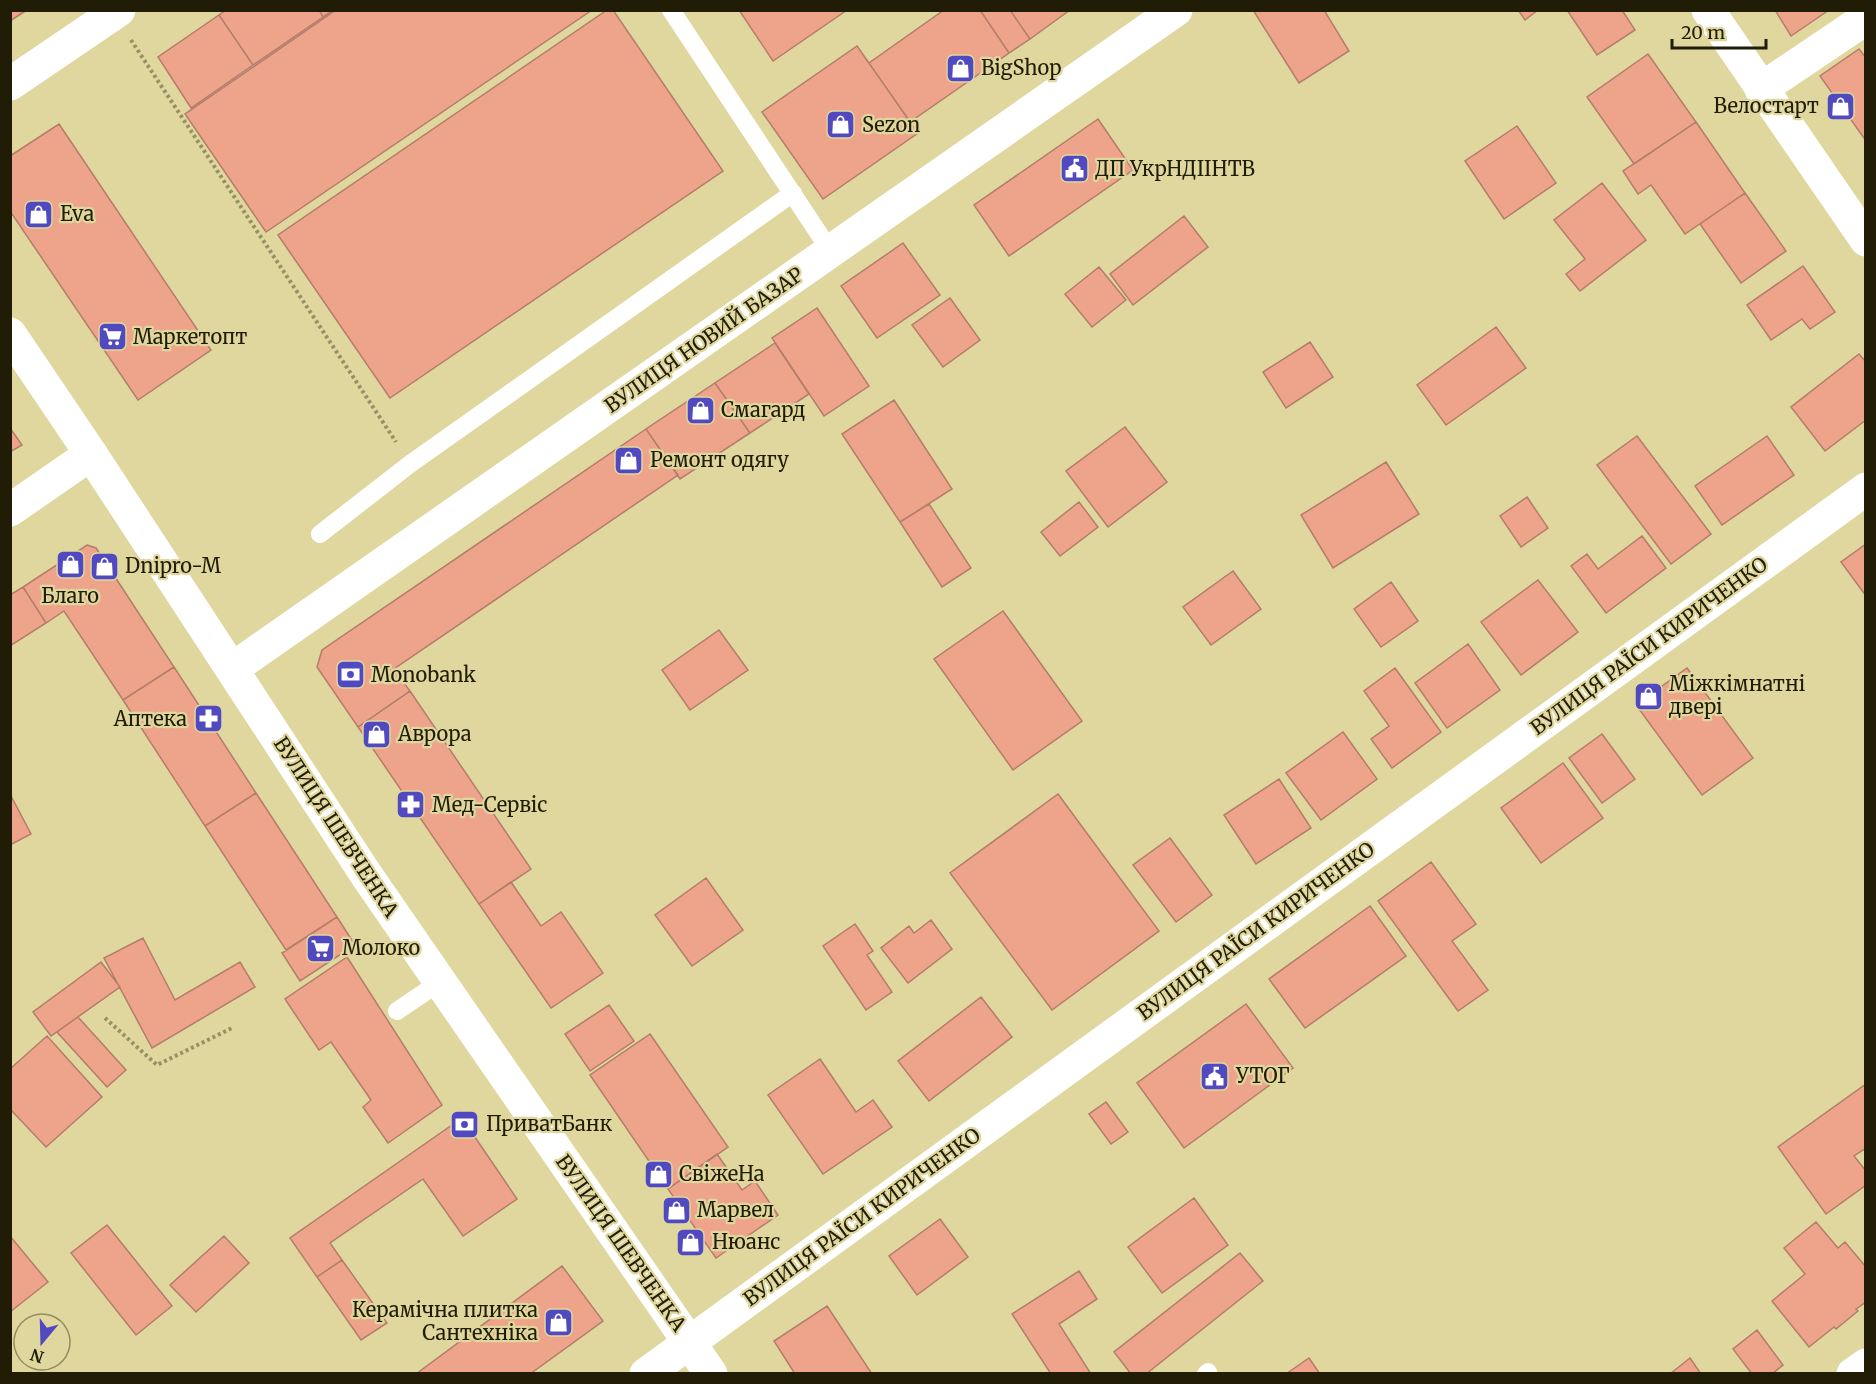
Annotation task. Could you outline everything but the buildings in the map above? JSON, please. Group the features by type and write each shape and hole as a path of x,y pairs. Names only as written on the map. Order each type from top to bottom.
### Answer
{"street":[{"name":"ВУЛИЦЯ НОВИЙ БАЗАР","path":"231,669 1176,10"},
{"path":"1708,10 1866,240"},
{"path":"1761,89 1862,21 1866,13"},
{"path":"10,84 125,25"},
{"name":"ВУЛИЦЯ ШЕВЧЕНКА","path":"10,334 91,454 366,876 711,1374"},
{"path":"10,510 91,454"},
{"name":"ВУЛИЦЯ РАЇСИ КИРИЧЕНКО","path":"646,1374 1866,489"},
{"path":"1853,1374 1866,1365"}],"lane":[{"path":"671,10 831,252"},
{"path":"320,534 410,464 793,193"},
{"path":"397,1011 440,982"}],"path":[{"path":"125,25 410,464"},
{"path":"105,1018 157,1065 231,1028"}],"place":[{"name":"BigShop","path":"960,68"},
{"name":"Велостарт","path":"1840,106"},
{"name":"Sezon","path":"841,125"},
{"name":"ДП УкрНДІІНТВ","path":"1074,169"},
{"name":"Eva","path":"39,214"},
{"name":"Маркетопт","path":"112,337"},
{"name":"Смагард","path":"700,410"},
{"name":"Ремонт одягу","path":"629,460"},
{"name":"Благо","path":"70,565"},
{"name":"Dnipro-M","path":"104,566"},
{"name":"Monobank","path":"350,675"},
{"name":"Міжкімнатні двері","path":"1648,696"},
{"name":"Аптека","path":"208,719"},
{"name":"Аврора","path":"377,734"},
{"name":"Мед-Сервіс","path":"411,805"},
{"name":"Молоко","path":"321,948"},
{"name":"УТОГ","path":"1215,1076"},
{"name":"ПриватБанк","path":"465,1124"},
{"name":"СвіжеНа","path":"658,1174"},
{"name":"Марвел","path":"676,1210"},
{"name":"Нюанс","path":"691,1242"},
{"name":"Керамічна плитка Сантехніка","path":"559,1322"}]}
